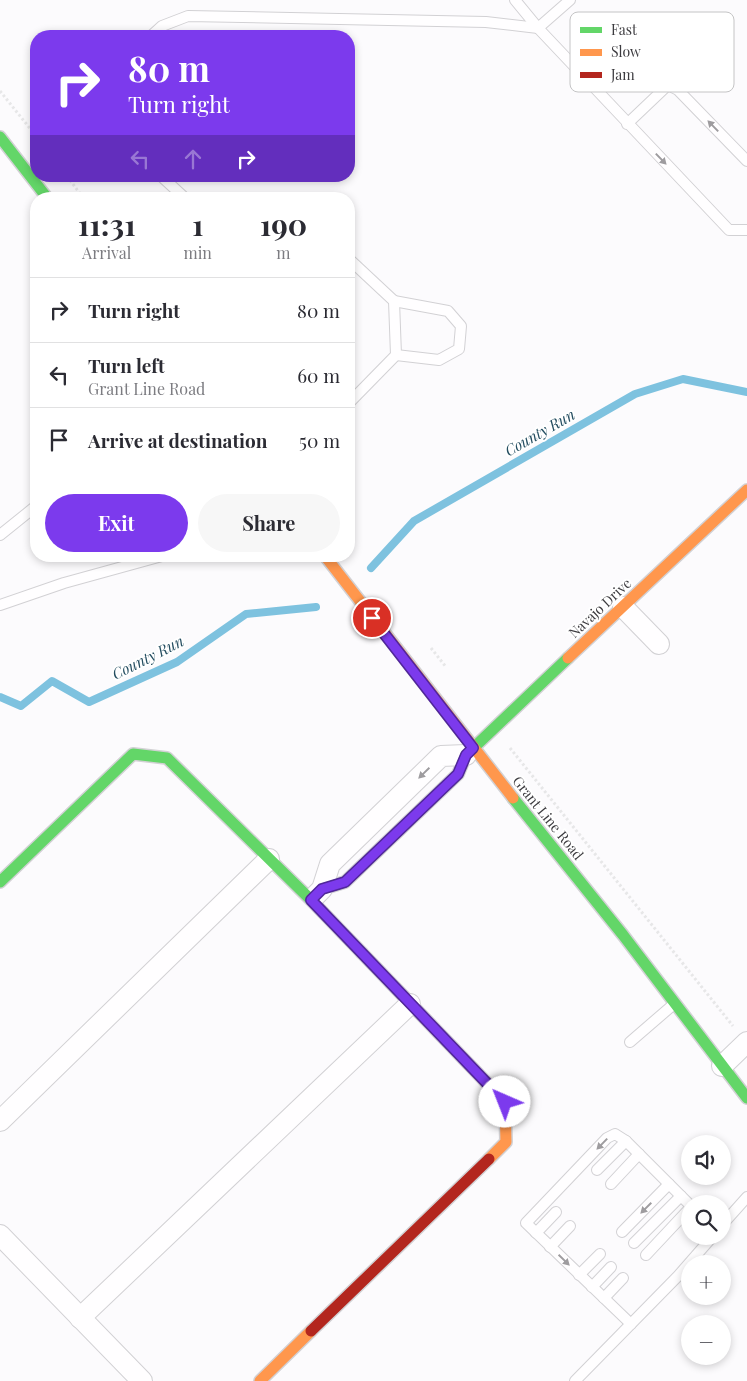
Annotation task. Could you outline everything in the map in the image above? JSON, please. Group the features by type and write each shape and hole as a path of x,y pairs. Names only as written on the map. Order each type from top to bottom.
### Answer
{"street":[{"path":"0,138 30,170"},
{"name":"Navajo Drive","path":"470,752 747,490"},
{"name":"Grant Line Road","path":"329,562 470,752 623,935 747,1098"},
{"path":"623,607 659,644"},
{"path":"316,894 330,864 441,756 470,752"},
{"path":"0,882 133,754 167,758 269,859 316,894 410,1004 505,1102 506,1142 260,1381"},
{"path":"0,1121 269,859"},
{"path":"80,1318 410,1004"},
{"path":"722,1066 747,1042"},
{"path":"0,1235 142,1381"}],"lane":[{"path":"515,0 570,63"},
{"path":"158,30 162,26 188,16 486,22 538,28 570,0"},
{"path":"597,92 729,230 747,230"},
{"path":"627,124 661,92"},
{"path":"680,92 747,161"},
{"path":"168,182 178,192"},
{"path":"355,265 394,301 448,311 461,326 459,349 439,360 396,355"},
{"path":"355,397 396,355 394,301"},
{"path":"0,535 30,511"},
{"path":"0,606 127,562"},
{"path":"630,1042 675,1003"},
{"path":"631,1324 526,1223 607,1138 615,1134 626,1141 681,1196 634,1243"},
{"path":"597,1170 626,1141"},
{"path":"611,1184 639,1154"},
{"path":"622,1232 669,1184"},
{"path":"731,1215 747,1198"},
{"path":"536,1233 556,1212"},
{"path":"646,1255 681,1217"},
{"path":"550,1247 570,1226"},
{"path":"575,1381 678,1276 705,1245"},
{"path":"579,1275 600,1254"},
{"path":"592,1287 611,1267"},
{"path":"604,1298 623,1278"}],"path":[{"path":"0,91 30,128"},
{"path":"510,748 728,1020"}],"waterway":[{"name":"County Run","path":"371,568 414,521 635,394 683,379 747,392"},
{"name":"County Run","path":"0,697 21,706 52,681 89,702 177,662 246,614 316,607"}],"traffic: fast":[{"path":"0,137 30,176"},
{"path":"35,182 43,192"},
{"path":"322,889 345,882 458,774 466,755 568,658"},
{"path":"0,882 133,754 167,758 362,953"},
{"path":"513,798 623,935 747,1098"}],"traffic: slow":[{"path":"568,658 747,490"},
{"path":"330,562 513,798"},
{"path":"362,953 505,1102 506,1142 489,1159"},
{"path":"260,1381 311,1331"}],"traffic: jam":[{"path":"311,1331 489,1159"}],"route":[{"path":"372,618 473,748 466,755 458,774 345,882 322,889 311,900 505,1102"}]}
